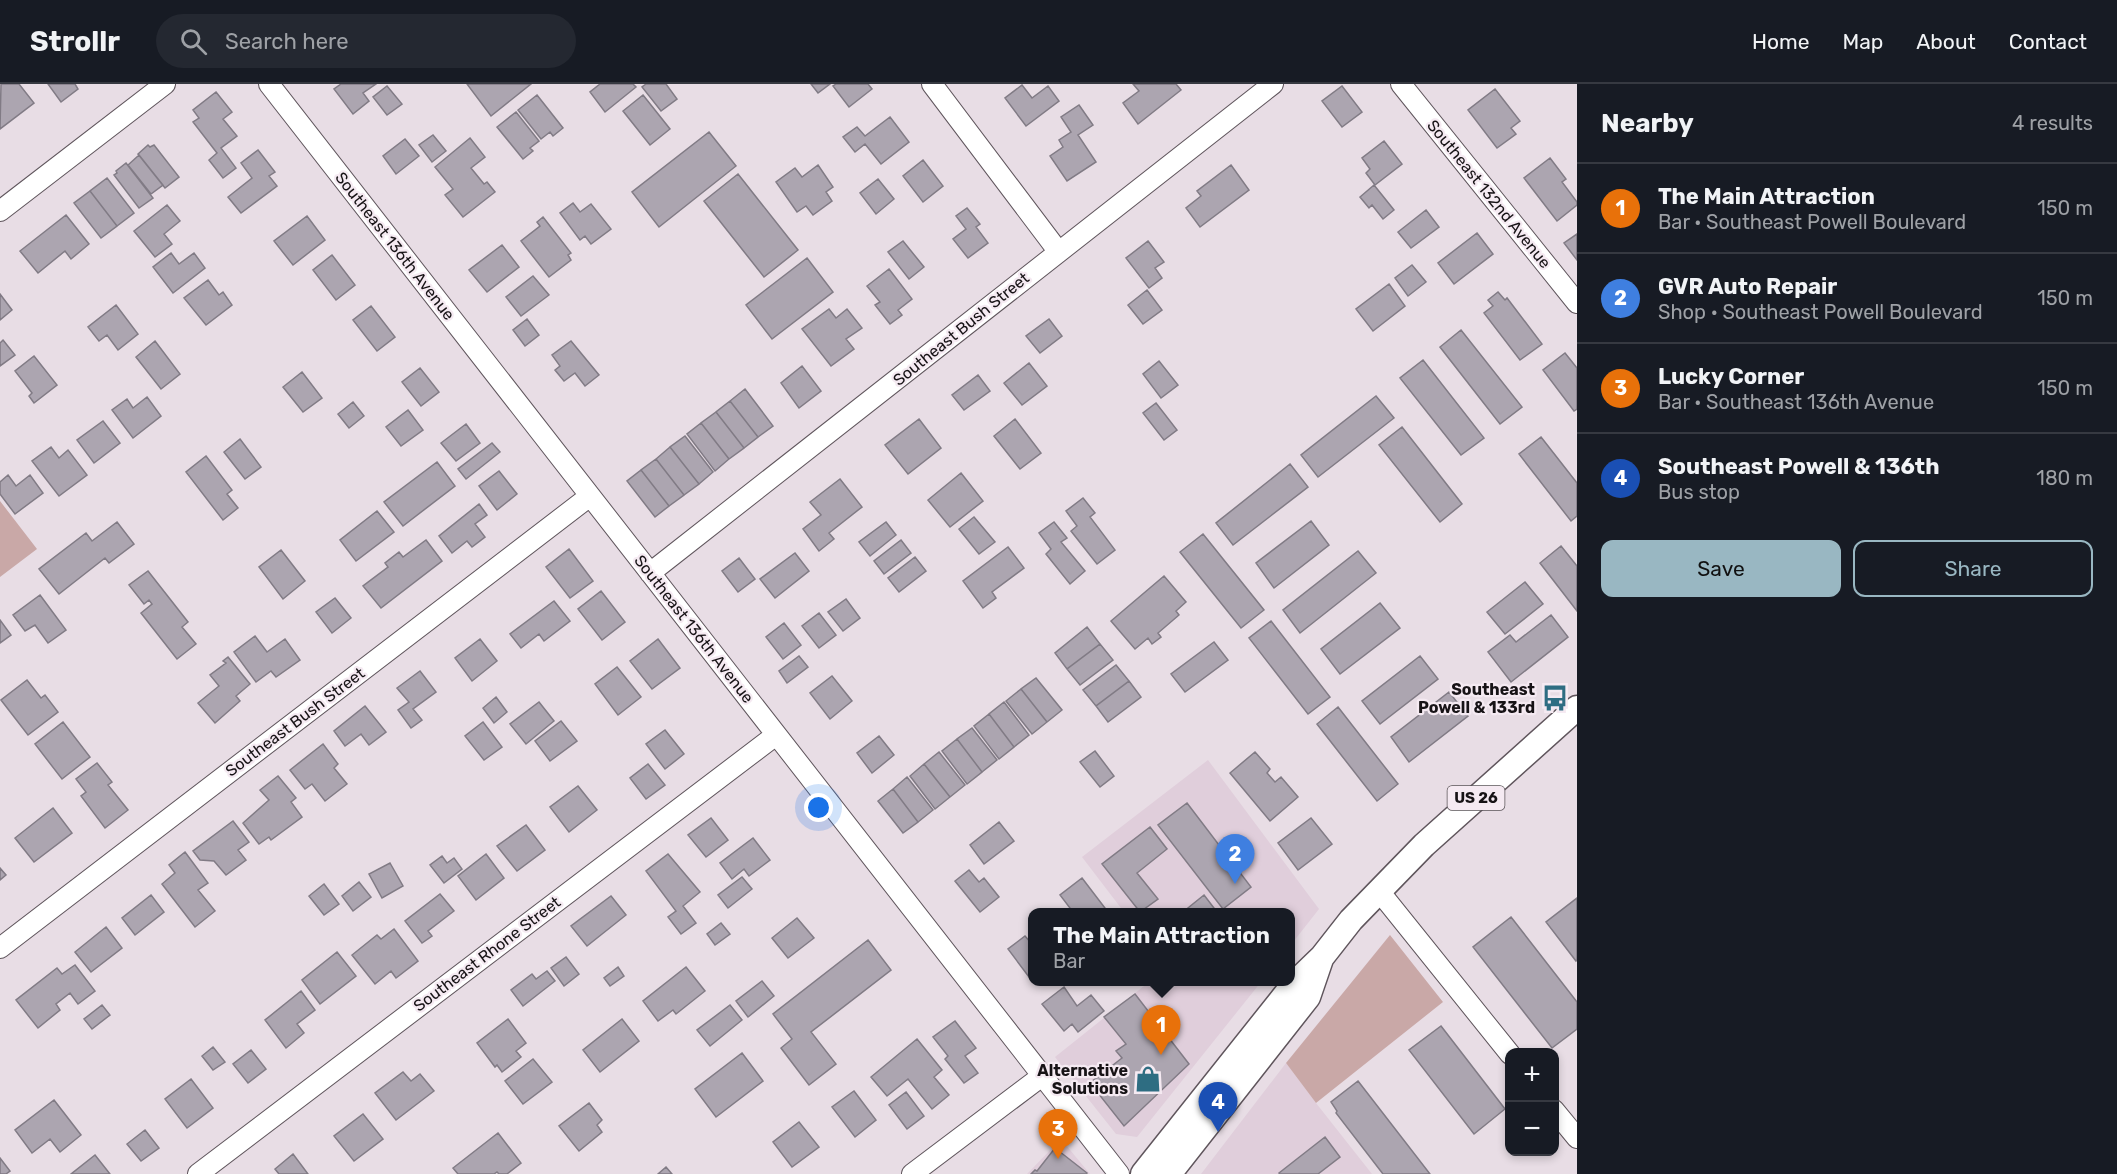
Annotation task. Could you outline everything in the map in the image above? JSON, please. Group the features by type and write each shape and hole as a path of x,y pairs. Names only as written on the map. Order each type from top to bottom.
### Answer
{"main road":[{"name":"US 26","path":"1295,983 1322,957 1351,920 1424,845 1577,708"},
{"name":"US 26","path":"1169,1174 1308,997 1322,957"},
{"name":"US 26","path":"1143,1174 1292,986"}],"street":[{"path":"0,211 165,84"},
{"name":"Southeast 136th Avenue","path":"269,84 1119,1174"},
{"path":"932,84 1058,251"},
{"name":"Southeast Bush Street","path":"650,573 1273,84"},
{"name":"Southeast 132nd Avenue","path":"1401,84 1577,303"},
{"name":"Southeast Bush Street","path":"0,948 590,496"},
{"name":"Southeast Rhone Street","path":"198,1174 776,735"},
{"path":"1379,891 1505,1049"},
{"path":"912,1174 1042,1076"},
{"path":"1559,1116 1577,1138"}],"shaded area":[{"path":"0,501 37,549 0,577"},
{"path":"1208,760 1319,909 1295,940 1295,908 1121,908 1082,857"},
{"path":"1390,935 1443,1002 1316,1103 1286,1063"},
{"path":"1144,986 1258,986 1137,1137 1116,1134 1055,1057"},
{"path":"1286,1063 1316,1103 1372,1174 1201,1174"},
{"path":"1061,1139 1090,1174 1027,1174"}],"building":[{"path":"1,84 19,84 34,103 0,129"},
{"path":"48,84 75,84 78,89 61,102"},
{"path":"341,84 376,84 363,93 369,101 353,114 334,89"},
{"path":"467,84 531,84 491,116"},
{"path":"600,84 633,84 636,87 605,112 590,92"},
{"path":"646,84 666,84 677,99 661,111 642,87"},
{"path":"811,84 830,84 818,93"},
{"path":"836,84 868,84 872,89 849,107 833,86"},
{"path":"1133,84 1176,84 1181,90 1138,124 1123,103 1139,91"},
{"path":"1022,85 1032,98 1048,86 1059,101 1026,126 1005,98"},
{"path":"387,86 402,104 387,115 373,97"},
{"path":"1342,86 1362,112 1342,127 1322,101"},
{"path":"1495,89 1520,121 1511,128 1516,134 1497,148 1468,110"},
{"path":"216,92 232,112 223,119 237,136 221,148 236,168 223,178 209,160 217,153 193,122 199,118 193,110"},
{"path":"537,95 563,128 553,136 550,132 541,139 518,110"},
{"path":"643,95 670,129 650,145 623,111"},
{"path":"1079,105 1093,125 1078,135 1096,162 1067,181 1050,156 1063,147 1059,140 1071,132 1061,117"},
{"path":"516,112 539,141 530,148 533,151 523,159 497,127"},
{"path":"890,117 909,142 881,164 865,144 855,152 843,137 857,127 865,136"},
{"path":"709,132 736,166 659,227 632,192"},
{"path":"433,135 446,151 432,162 419,145"},
{"path":"470,138 485,157 471,168 484,184 487,182 495,192 463,217 445,195 453,189 435,167"},
{"path":"405,139 419,156 396,174 383,156"},
{"path":"1384,141 1402,164 1375,185 1366,173 1370,169 1362,158"},
{"path":"148,145 150,147 154,145 179,177 165,188 138,154"},
{"path":"258,150 275,172 269,176 277,186 241,213 228,197 252,178 241,163"},
{"path":"139,155 163,185 151,194 128,165"},
{"path":"1550,158 1566,179 1562,182 1577,202 1577,205 1557,221 1524,178"},
{"path":"923,160 943,186 923,202 903,176"},
{"path":"126,163 153,198 139,208 114,175"},
{"path":"818,165 833,187 826,192 832,201 813,215 806,206 797,212 776,182 795,168 802,177"},
{"path":"1231,165 1249,190 1200,227 1186,208 1201,196 1197,191"},
{"path":"738,174 798,250 764,277 704,201"},
{"path":"107,178 134,213 117,226 90,191"},
{"path":"878,179 894,199 876,214 860,193"},
{"path":"1374,185 1394,210 1383,219 1372,205 1369,208 1360,197"},
{"path":"90,191 117,226 101,238 74,203"},
{"path":"573,203 580,212 591,204 611,229 591,244 585,236 580,240 560,213"},
{"path":"167,205 180,221 164,234 172,244 155,257 134,231"},
{"path":"967,208 980,224 976,227 988,243 968,258 953,239 966,229 956,216"},
{"path":"1426,210 1439,227 1411,248 1398,232"},
{"path":"66,215 89,244 71,259 65,251 38,273 20,251"},
{"path":"307,216 325,240 293,265 274,241"},
{"path":"543,217 571,253 568,255 571,260 549,277 521,241 540,226 537,222"},
{"path":"1477,233 1493,254 1454,284 1438,263"},
{"path":"1577,234 1577,260 1564,243"},
{"path":"903,241 924,267 909,279 888,252"},
{"path":"1148,241 1164,262 1155,268 1162,278 1149,288 1126,258"},
{"path":"502,245 519,267 487,292 469,270"},
{"path":"171,253 179,264 194,253 205,268 173,293 153,267"},
{"path":"332,255 355,285 336,300 313,270"},
{"path":"807,258 833,292 772,339 746,305"},
{"path":"1412,265 1426,282 1408,296 1395,278"},
{"path":"889,269 912,299 898,310 902,315 890,324 875,305 880,302 867,286"},
{"path":"533,276 549,295 521,316 506,297"},
{"path":"208,280 219,295 223,292 232,305 206,325 184,298"},
{"path":"1389,284 1405,306 1373,331 1356,309"},
{"path":"1147,290 1162,310 1143,324 1128,305"},
{"path":"1498,292 1505,300 1507,298 1542,344 1520,360 1484,313 1493,306 1488,300"},
{"path":"0,294 12,310 0,320"},
{"path":"116,305 138,334 118,350 107,335 99,341 88,327"},
{"path":"371,306 395,337 377,351 353,320"},
{"path":"829,309 836,318 847,309 862,328 846,339 854,349 831,366 802,329"},
{"path":"527,319 539,335 525,346 513,330"},
{"path":"1049,319 1062,336 1040,353 1026,336"},
{"path":"1461,330 1522,407 1500,424 1440,347"},
{"path":"3,340 15,355 0,366 0,343"},
{"path":"155,341 180,374 161,389 136,357"},
{"path":"571,341 599,375 585,386 575,373 564,381 555,370 560,366 552,355"},
{"path":"1565,353 1577,368 1577,409 1574,411 1543,370"},
{"path":"34,356 57,385 34,403 29,396 32,393 15,371"},
{"path":"1423,360 1484,438 1461,455 1400,378"},
{"path":"1159,361 1178,385 1161,398 1143,374"},
{"path":"1029,363 1047,386 1022,405 1004,383"},
{"path":"802,366 821,391 799,408 781,383"},
{"path":"420,368 439,392 421,406 402,382"},
{"path":"302,372 322,398 303,412 283,387"},
{"path":"978,375 990,391 964,410 952,395"},
{"path":"745,389 773,426 758,437 730,401"},
{"path":"1376,396 1394,418 1318,477 1301,455"},
{"path":"147,397 161,416 133,438 112,410 127,399 133,408"},
{"path":"730,401 758,437 744,448 716,412"},
{"path":"353,402 364,416 349,428 338,414"},
{"path":"1156,403 1177,430 1164,440 1143,413"},
{"path":"408,410 423,430 401,446 386,427"},
{"path":"716,412 744,448 729,459 701,423"},
{"path":"919,419 941,448 908,474 885,445"},
{"path":"1015,419 1041,453 1020,469 994,436"},
{"path":"103,421 120,443 94,463 77,440"},
{"path":"701,423 729,459 715,471 687,434"},
{"path":"466,424 480,443 456,461 441,443"},
{"path":"1402,427 1462,504 1440,522 1379,445"},
{"path":"685,436 713,472 699,484 670,447"},
{"path":"1541,437 1577,483 1577,516 1571,521 1519,454"},
{"path":"240,439 261,467 245,479 224,452"},
{"path":"492,443 500,452 466,479 458,469"},
{"path":"51,447 59,458 68,450 87,475 59,496 32,461"},
{"path":"670,447 699,484 684,495 656,459"},
{"path":"206,456 232,490 227,494 238,508 223,520 186,472"},
{"path":"656,459 684,495 669,506 641,470"},
{"path":"437,462 455,486 403,526 384,502"},
{"path":"1290,464 1308,487 1233,545 1216,523"},
{"path":"641,470 669,506 655,517 627,481"},
{"path":"499,471 517,494 497,510 479,486"},
{"path":"961,473 983,501 950,527 928,500"},
{"path":"8,475 16,486 30,475 43,493 15,514 0,494 0,482"},
{"path":"840,479 862,507 829,533 834,539 819,551 803,529 821,515 810,502"},
{"path":"1083,498 1095,513 1090,517 1115,550 1097,564 1071,531 1077,526 1066,511"},
{"path":"479,504 487,515 475,524 485,537 472,547 467,541 452,553 439,536"},
{"path":"377,511 394,532 356,561 340,540"},
{"path":"974,517 995,542 979,554 959,529"},
{"path":"1311,521 1329,545 1274,588 1256,563"},
{"path":"117,522 134,544 109,563 105,558 59,594 39,569 86,533 92,541"},
{"path":"886,522 896,535 870,556 859,542"},
{"path":"1054,522 1067,538 1061,542 1085,571 1070,584 1046,554 1051,549 1039,533"},
{"path":"1203,534 1264,610 1241,628 1180,552"},
{"path":"426,540 442,561 381,608 363,586 388,567 385,563 399,552 403,557"},
{"path":"901,540 911,553 884,574 874,561"},
{"path":"1561,546 1577,566 1577,611 1540,563"},
{"path":"1008,547 1024,568 992,592 996,598 983,608 963,581"},
{"path":"569,549 593,581 570,598 546,567"},
{"path":"281,550 305,581 283,599 259,567"},
{"path":"1358,551 1376,573 1300,633 1283,610"},
{"path":"795,553 809,571 775,598 760,579"},
{"path":"915,557 926,571 899,592 888,578"},
{"path":"739,558 755,579 738,592 722,571"},
{"path":"148,571 188,622 182,627 196,644 177,659 141,613 152,604 149,600 144,604 129,585"},
{"path":"1164,576 1186,602 1176,611 1179,615 1158,633 1161,637 1152,644 1148,638 1135,649 1111,621"},
{"path":"1525,582 1543,604 1505,634 1487,612"},
{"path":"601,591 625,622 602,640 578,609"},
{"path":"40,595 66,630 48,643 35,625 25,631 13,615"},
{"path":"335,598 351,618 332,633 316,612"},
{"path":"846,599 860,618 843,631 828,612"},
{"path":"554,601 570,621 544,641 539,634 521,648 510,634"},
{"path":"1380,603 1400,628 1340,674 1321,649"},
{"path":"819,613 836,635 819,648 802,626"},
{"path":"1551,615 1568,637 1511,682 1488,652 1510,635 1516,642"},
{"path":"0,620 11,635 0,643"},
{"path":"1271,621 1330,697 1308,714 1249,638"},
{"path":"784,623 801,645 783,659 766,637"},
{"path":"1087,627 1100,644 1067,669 1055,653"},
{"path":"255,636 267,652 285,639 300,660 276,677 271,671 256,682 234,652"},
{"path":"480,639 497,661 472,681 455,658"},
{"path":"658,639 680,668 652,689 630,661"},
{"path":"1214,642 1228,660 1185,692 1171,674"},
{"path":"1100,644 1113,660 1080,685 1067,669"},
{"path":"799,656 808,667 787,683 779,671"},
{"path":"1420,656 1438,679 1380,724 1362,701"},
{"path":"228,657 250,684 236,696 240,701 215,723 198,703 219,686 210,675 226,663 223,661"},
{"path":"1116,665 1129,681 1096,706 1083,690"},
{"path":"617,667 641,697 618,715 595,684"},
{"path":"420,671 436,692 413,709 422,720 411,728 398,710 409,702 397,688"},
{"path":"832,676 852,701 830,719 810,693"},
{"path":"1036,678 1062,710 1047,722 1021,689"},
{"path":"27,680 41,698 45,695 58,712 28,735 1,700"},
{"path":"1129,681 1141,697 1108,722 1096,706"},
{"path":"1021,689 1047,722 1032,734 1006,701"},
{"path":"1449,692 1468,716 1409,762 1391,737"},
{"path":"496,697 507,712 494,723 483,708"},
{"path":"539,702 554,721 526,744 510,724"},
{"path":"1004,702 1029,735 1014,747 989,714"},
{"path":"365,706 386,732 369,745 361,734 345,746 334,731"},
{"path":"1338,707 1398,784 1377,801 1317,724"},
{"path":"989,714 1014,747 999,759 974,726"},
{"path":"561,721 577,741 550,761 535,741"},
{"path":"63,722 90,757 62,779 35,744"},
{"path":"483,722 502,747 484,760 465,736"},
{"path":"972,728 997,760 982,772 957,739"},
{"path":"665,730 684,754 665,769 646,744"},
{"path":"879,736 894,755 872,773 857,753"},
{"path":"957,739 982,772 967,784 942,751"},
{"path":"323,744 338,764 334,768 347,784 325,801 312,784 305,789 290,770"},
{"path":"1095,751 1114,776 1100,787 1080,762"},
{"path":"939,752 965,785 950,797 924,764"},
{"path":"1255,752 1270,769 1267,773 1275,782 1281,777 1298,797 1270,821 1230,773"},
{"path":"97,763 112,782 108,785 128,810 105,828 81,796 86,792 76,779"},
{"path":"648,764 665,785 646,799 630,778"},
{"path":"924,764 950,797 935,809 910,776"},
{"path":"278,776 296,798 291,802 302,817 271,840 269,837 259,844 243,823 269,800 260,790"},
{"path":"907,777 933,810 918,822 893,789"},
{"path":"578,786 597,810 569,832 550,807"},
{"path":"893,789 918,822 903,833 878,801"},
{"path":"1187,803 1251,887 1222,908 1158,825"},
{"path":"53,808 72,833 34,862 15,838"},
{"path":"711,818 728,840 706,857 688,835"},
{"path":"1311,818 1332,844 1298,870 1278,843"},
{"path":"233,821 249,842 238,850 246,860 226,875 214,861 200,860 193,851"},
{"path":"999,822 1014,841 984,864 970,845"},
{"path":"526,825 545,850 517,871 497,846"},
{"path":"1150,827 1167,849 1137,873 1158,899 1146,908 1137,908 1102,864"},
{"path":"753,838 770,860 749,876 744,869 732,879 720,863"},
{"path":"185,852 208,883 198,890 215,911 195,927 162,884 175,873 169,865"},
{"path":"486,854 504,878 476,900 458,876"},
{"path":"668,854 700,892 683,906 696,923 681,934 668,917 676,911 646,871"},
{"path":"442,856 447,863 454,858 462,869 444,883 430,865"},
{"path":"390,863 403,886 382,898 369,874"},
{"path":"0,868 6,875 0,880"},
{"path":"969,870 979,882 984,878 999,897 980,912 955,881"},
{"path":"742,877 752,889 728,908 718,895"},
{"path":"1082,878 1105,908 1070,908 1060,895"},
{"path":"359,882 371,897 353,911 342,896"},
{"path":"324,884 339,904 324,915 309,896"},
{"path":"440,894 454,911 428,931 432,936 422,943 405,921"},
{"path":"151,895 164,912 135,935 122,918"},
{"path":"1204,895 1214,908 1188,908"},
{"path":"611,896 626,915 587,946 571,926"},
{"path":"1577,898 1577,960 1576,961 1546,922"},
{"path":"1511,917 1577,1002 1577,1029 1552,1048 1473,947"},
{"path":"797,918 814,938 788,958 772,938"},
{"path":"721,923 730,934 715,945 707,934"},
{"path":"106,927 122,948 91,972 75,952"},
{"path":"394,929 418,961 396,978 391,971 375,984 352,955 377,935 381,939"},
{"path":"1025,936 1028,939 1028,976 1008,949"},
{"path":"868,940 891,970 811,1032 836,1064 809,1085 781,1048 792,1039 773,1014"},
{"path":"337,952 356,976 320,1004 302,980"},
{"path":"566,957 579,974 564,986 551,968"},
{"path":"75,965 95,991 78,1004 70,993 56,1004 60,1010 38,1028 16,1000 57,968 62,974"},
{"path":"618,967 624,976 610,986 604,978"},
{"path":"686,967 705,991 676,1014 673,1010 658,1021 643,1001"},
{"path":"547,971 555,981 523,1006 511,990 532,974 536,979"},
{"path":"762,981 774,996 748,1017 736,1001"},
{"path":"1064,987 1077,1006 1091,995 1104,1011 1078,1032 1072,1024 1064,1031 1042,1004"},
{"path":"301,991 315,1010 297,1024 304,1033 286,1048 265,1020"},
{"path":"1135,994 1189,1064 1124,1126 1090,1083 1122,1058 1116,1051 1126,1044 1104,1017"},
{"path":"102,1005 110,1015 92,1029 84,1019"},
{"path":"730,1005 742,1020 710,1046 697,1030"},
{"path":"508,1019 526,1043 516,1051 521,1057 502,1072 497,1065 495,1067 477,1043"},
{"path":"622,1019 639,1041 600,1072 583,1050"},
{"path":"955,1021 976,1048 965,1056 978,1073 964,1083 945,1059 948,1056 933,1037"},
{"path":"1441,1026 1505,1109 1474,1134 1409,1050"},
{"path":"917,1039 942,1070 934,1077 949,1095 932,1109 908,1079 887,1096 871,1077"},
{"path":"213,1047 225,1062 213,1070 202,1056"},
{"path":"251,1050 266,1069 248,1083 233,1064"},
{"path":"742,1053 763,1081 716,1117 695,1089"},
{"path":"533,1059 552,1082 523,1104 505,1081"},
{"path":"403,1072 411,1081 420,1074 434,1091 396,1120 375,1093"},
{"path":"191,1079 213,1108 187,1128 165,1099"},
{"path":"1358,1081 1430,1174 1383,1174 1336,1113 1331,1102"},
{"path":"854,1091 876,1120 855,1137 832,1107"},
{"path":"906,1092 924,1116 907,1129 889,1105"},
{"path":"54,1100 81,1135 60,1152 50,1139 32,1153 15,1130"},
{"path":"589,1103 602,1120 597,1125 602,1132 579,1151 559,1126"},
{"path":"363,1114 383,1139 354,1161 334,1136"},
{"path":"799,1122 819,1147 792,1167 773,1142"},
{"path":"145,1130 159,1148 141,1161 127,1144"},
{"path":"498,1133 521,1163 507,1174 497,1172 494,1174 458,1174 453,1168"},
{"path":"1325,1137 1340,1157 1318,1174 1279,1173"},
{"path":"1055,1148 1087,1173 1031,1174 1037,1171"},
{"path":"293,1154 308,1174 279,1174 275,1169"},
{"path":"95,1155 110,1174 71,1174"},
{"path":"0,1158 10,1171 6,1174 0,1174"},
{"path":"666,1167 672,1174 658,1174"}],"place":[{"name":"Southeast Powell & 133rd","path":"1555,698"},
{"name":"GVR Auto Repair","path":"1235,884"},
{"name":"The Main Attraction","path":"1161,1055"},
{"name":"Alternative Solutions","path":"1148,1079"},
{"name":"Southeast Powell & 136th","path":"1218,1132"},
{"name":"Lucky Corner","path":"1058,1159"}]}
